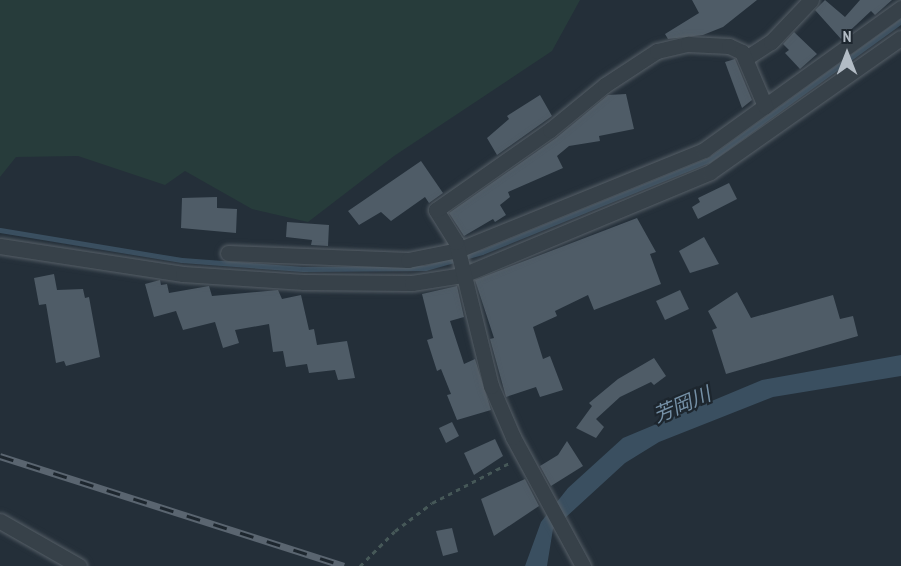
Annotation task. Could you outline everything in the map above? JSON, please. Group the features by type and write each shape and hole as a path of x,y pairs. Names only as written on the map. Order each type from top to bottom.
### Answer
{"street":[{"path":"746,58 771,42 811,0"},
{"path":"0,246 183,274 304,282 412,283 704,150 901,8"},
{"path":"228,253 461,261 710,172 901,38"},
{"path":"584,566 523,455 488,377 454,237 436,210 645,57 688,44 729,46 746,58 765,106"},
{"path":"0,521 80,566"}],"path":[{"path":"360,566 395,531 432,503 523,455"}],"green space":[{"path":"0,0 580,0 552,51 394,156 308,222 252,209 185,171 165,185 78,156 16,157 0,177"}],"water":[{"path":"901,355 901,376 773,397 659,442 625,463 553,529 547,566 525,566 541,522 568,488 623,438 762,380"}],"building":[{"path":"692,0 757,0 723,27 703,35 668,39 665,34 699,13"},
{"path":"825,0 845,17 860,0 892,0 875,15 871,11 841,39 815,10"},
{"path":"794,32 817,54 800,69 785,53 789,50 783,44"},
{"path":"735,59 752,100 742,108 725,62"},
{"path":"626,94 634,129 599,136 600,141 569,146 557,156 563,168 508,192 510,197 500,205 506,215 495,222 493,219 464,236 449,213 556,138 608,95"},
{"path":"540,95 552,116 497,155 487,138 509,119 507,116"},
{"path":"421,161 443,193 429,203 425,197 391,221 381,212 359,225 348,211"},
{"path":"729,183 737,199 698,219 692,207 700,202 698,198"},
{"path":"217,197 217,208 237,209 236,233 181,228 182,198"},
{"path":"637,218 656,252 650,254 661,284 594,310 588,295 555,311 557,316 533,327 543,359 550,356 563,390 540,397 536,387 506,397 490,339 494,338 475,280"},
{"path":"287,222 329,225 328,246 311,245 312,240 286,237"},
{"path":"704,237 719,264 690,273 679,251"},
{"path":"54,274 57,290 83,289 85,298 89,297 100,357 66,366 64,361 56,363 46,304 39,305 34,278"},
{"path":"160,280 161,285 167,284 169,293 209,286 212,296 278,290 282,299 301,295 309,330 314,329 317,345 347,341 355,378 338,380 335,370 309,373 307,364 286,367 283,351 273,352 269,324 235,330 239,343 223,348 215,322 183,330 176,311 154,317 145,284"},
{"path":"457,286 464,317 450,321 464,364 475,359 491,410 457,420 447,395 451,394 441,369 437,371 427,340 433,338 422,294"},
{"path":"680,290 689,309 665,320 656,301"},
{"path":"737,292 751,318 833,295 840,319 853,316 858,336 726,374 712,330 717,328 708,311"},
{"path":"654,358 666,376 654,385 651,382 620,397 596,419 604,427 596,438 576,428 592,406 589,403 618,379"},
{"path":"452,422 459,436 446,443 439,428"},
{"path":"495,439 503,456 474,475 464,453"},
{"path":"567,441 583,466 551,486 540,466 558,455"},
{"path":"525,479 539,506 494,536 481,499"},
{"path":"452,528 458,552 443,556 436,531"}],"waterway":[{"path":"0,230 182,260 303,269 425,268 482,252 709,160 901,21"}],"railway":[{"path":"0,456 344,566"}],"water label":[{"name":"芳岡川","path":"682,405"}]}
